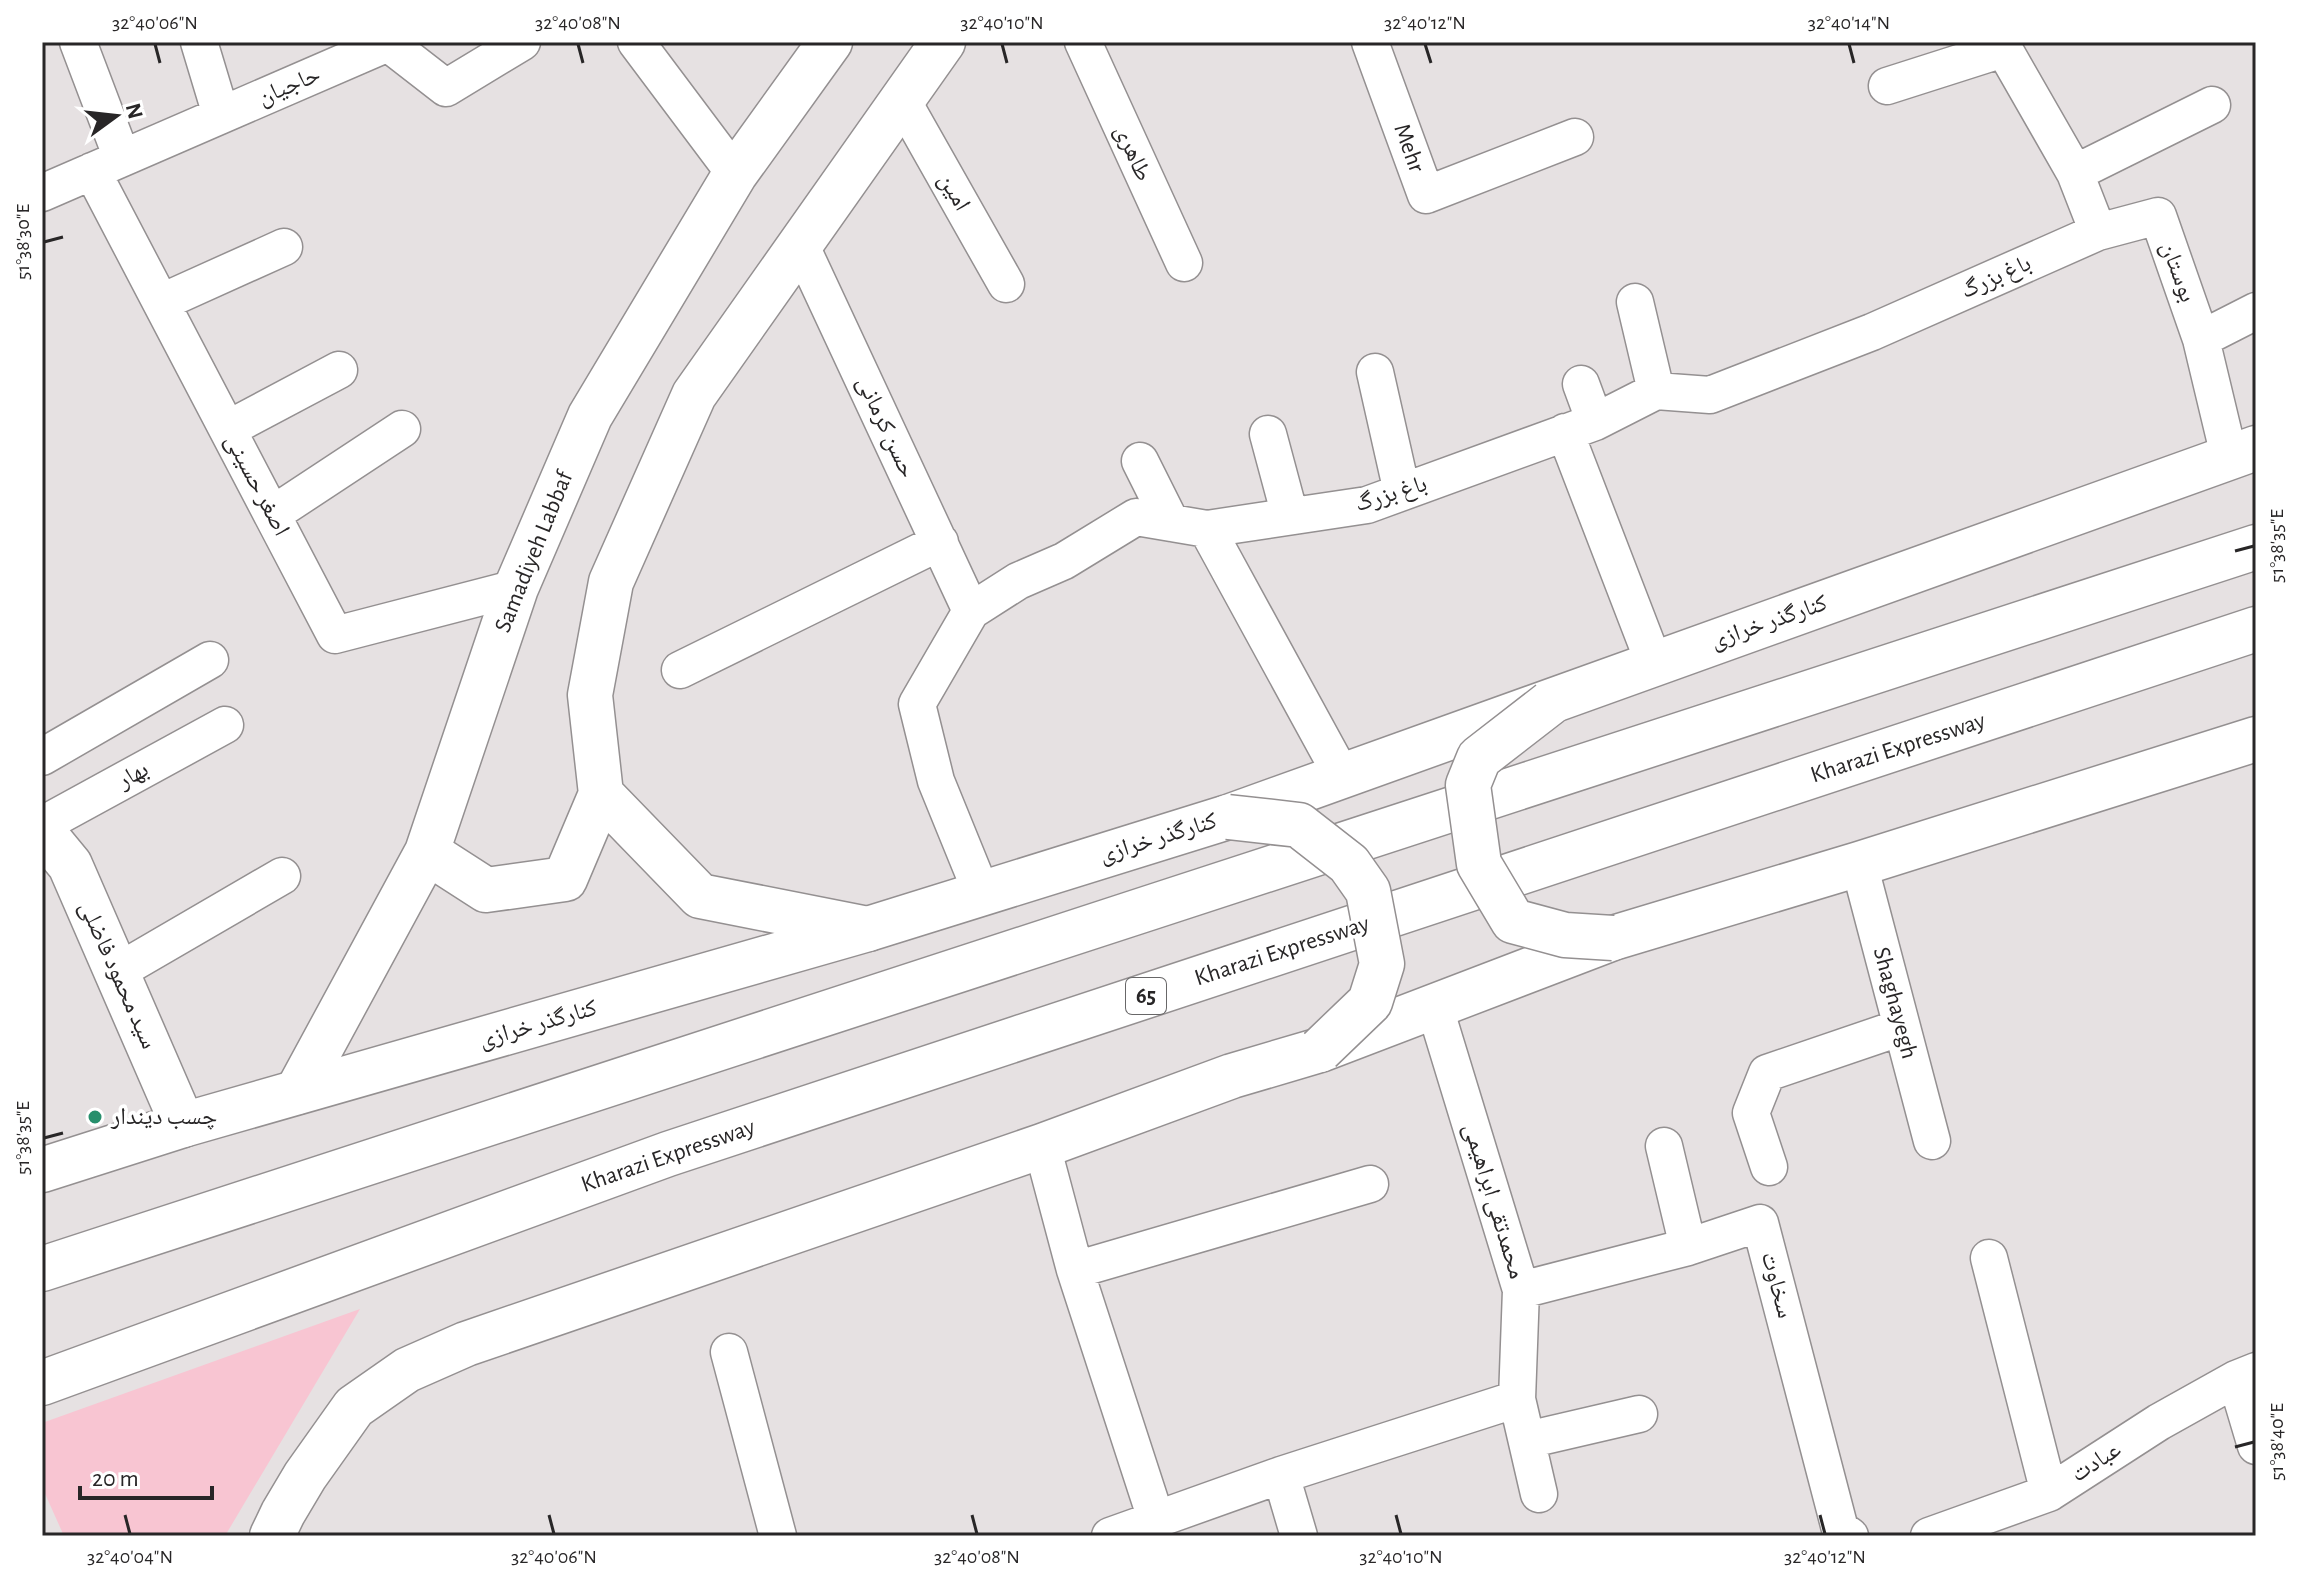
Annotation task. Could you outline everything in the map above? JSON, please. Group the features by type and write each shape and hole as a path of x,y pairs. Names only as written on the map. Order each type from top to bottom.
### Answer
{"main road":[{"name":"Samadiyeh Labbaf","path":"297,1092 427,852 516,588 590,416 735,174 830,42"},
{"path":"427,852 486,890 565,879 601,794 590,695 611,582 694,395 943,42"},
{"name":"کنارگذر خرازی","path":"42,1170 183,1125 868,929 1228,817 2243,452"},
{"path":"42,1269 2256,547"},
{"name":"Kharazi Expressway","path":"42,1383 668,1154 2256,629"},
{"path":"1550,703 1479,758 1468,785 1479,864 1513,921 1565,935 1613,938"},
{"path":"272,1536 305,1476 354,1407 407,1370 466,1344 1042,1146 1232,1076 1320,1050 1613,938 2256,739"},
{"path":"601,794 700,896 868,929"},
{"path":"1228,817 1299,825 1349,864 1368,891 1382,964 1370,1002 1320,1050"},
{"name":"سید محمود فاضلی","path":"42,828 70,865 183,1125"}],"street":[{"name":"اصغر حسینی","path":"78,42 107,164 162,302 335,635 516,588"},
{"path":"199,42 221,115"},
{"name":"حاجیان","path":"42,193 388,43 446,88 522,42"},
{"path":"636,42 735,174"},
{"name":"طاهری","path":"1083,42 1184,263"},
{"name":"Mehr","path":"1370,42 1426,195 1575,137"},
{"path":"1887,86 2002,45 2075,173 2098,232"},
{"name":"امین","path":"902,100 1006,284"},
{"path":"2075,173 2212,105"},
{"name":"بوستان","path":"2098,232 2158,216 2243,452"},
{"name":"باغ بزرگ","path":"982,894 936,781 917,704 971,611 1018,581 1064,561 1136,517 1207,529 1367,505 1580,427 1656,391 1710,395 1872,332 2098,232"},
{"name":"حسن کرمانی","path":"800,244 971,611"},
{"path":"162,302 284,247"},
{"path":"1635,302 1656,391"},
{"path":"2201,339 2256,311"},
{"path":"228,429 339,370"},
{"path":"1375,372 1402,492"},
{"path":"1581,384 1580,427 1654,663"},
{"path":"273,514 402,429"},
{"path":"1268,434 1290,516"},
{"path":"1140,461 1171,523"},
{"path":"1207,529 1342,776"},
{"path":"680,670 940,542"},
{"path":"42,757 210,660"},
{"name":"بهار","path":"42,828 225,725"},
{"name":"Shaghayegh","path":"1859,864 1932,1141"},
{"path":"117,972 282,876"},
{"name":"محمدتقی ابراهیمی","path":"1434,1005 1521,1290 1517,1399 1539,1494"},
{"path":"1769,1167 1751,1113 1767,1073 1902,1027"},
{"path":"1042,1146 1075,1270 1156,1519"},
{"path":"1664,1146 1688,1247"},
{"path":"1075,1270 1370,1184"},
{"name":"سخاوت","path":"1521,1290 1688,1247 1760,1223 1834,1534"},
{"path":"1989,1258 2049,1493"},
{"path":"729,1352 778,1536"},
{"path":"2246,1375 2256,1446"},
{"name":"عبادت","path":"1929,1536 2049,1493 2159,1422 2246,1375"},
{"path":"1110,1536 1281,1475 1517,1399"},
{"path":"1527,1440 1639,1414"},
{"path":"1281,1475 1299,1536"}],"shaded area":[{"path":"360,1309 225,1536 64,1536 42,1487 42,1423"}],"place":[{"name":"چسب دیندار","path":"95,1117"}]}
